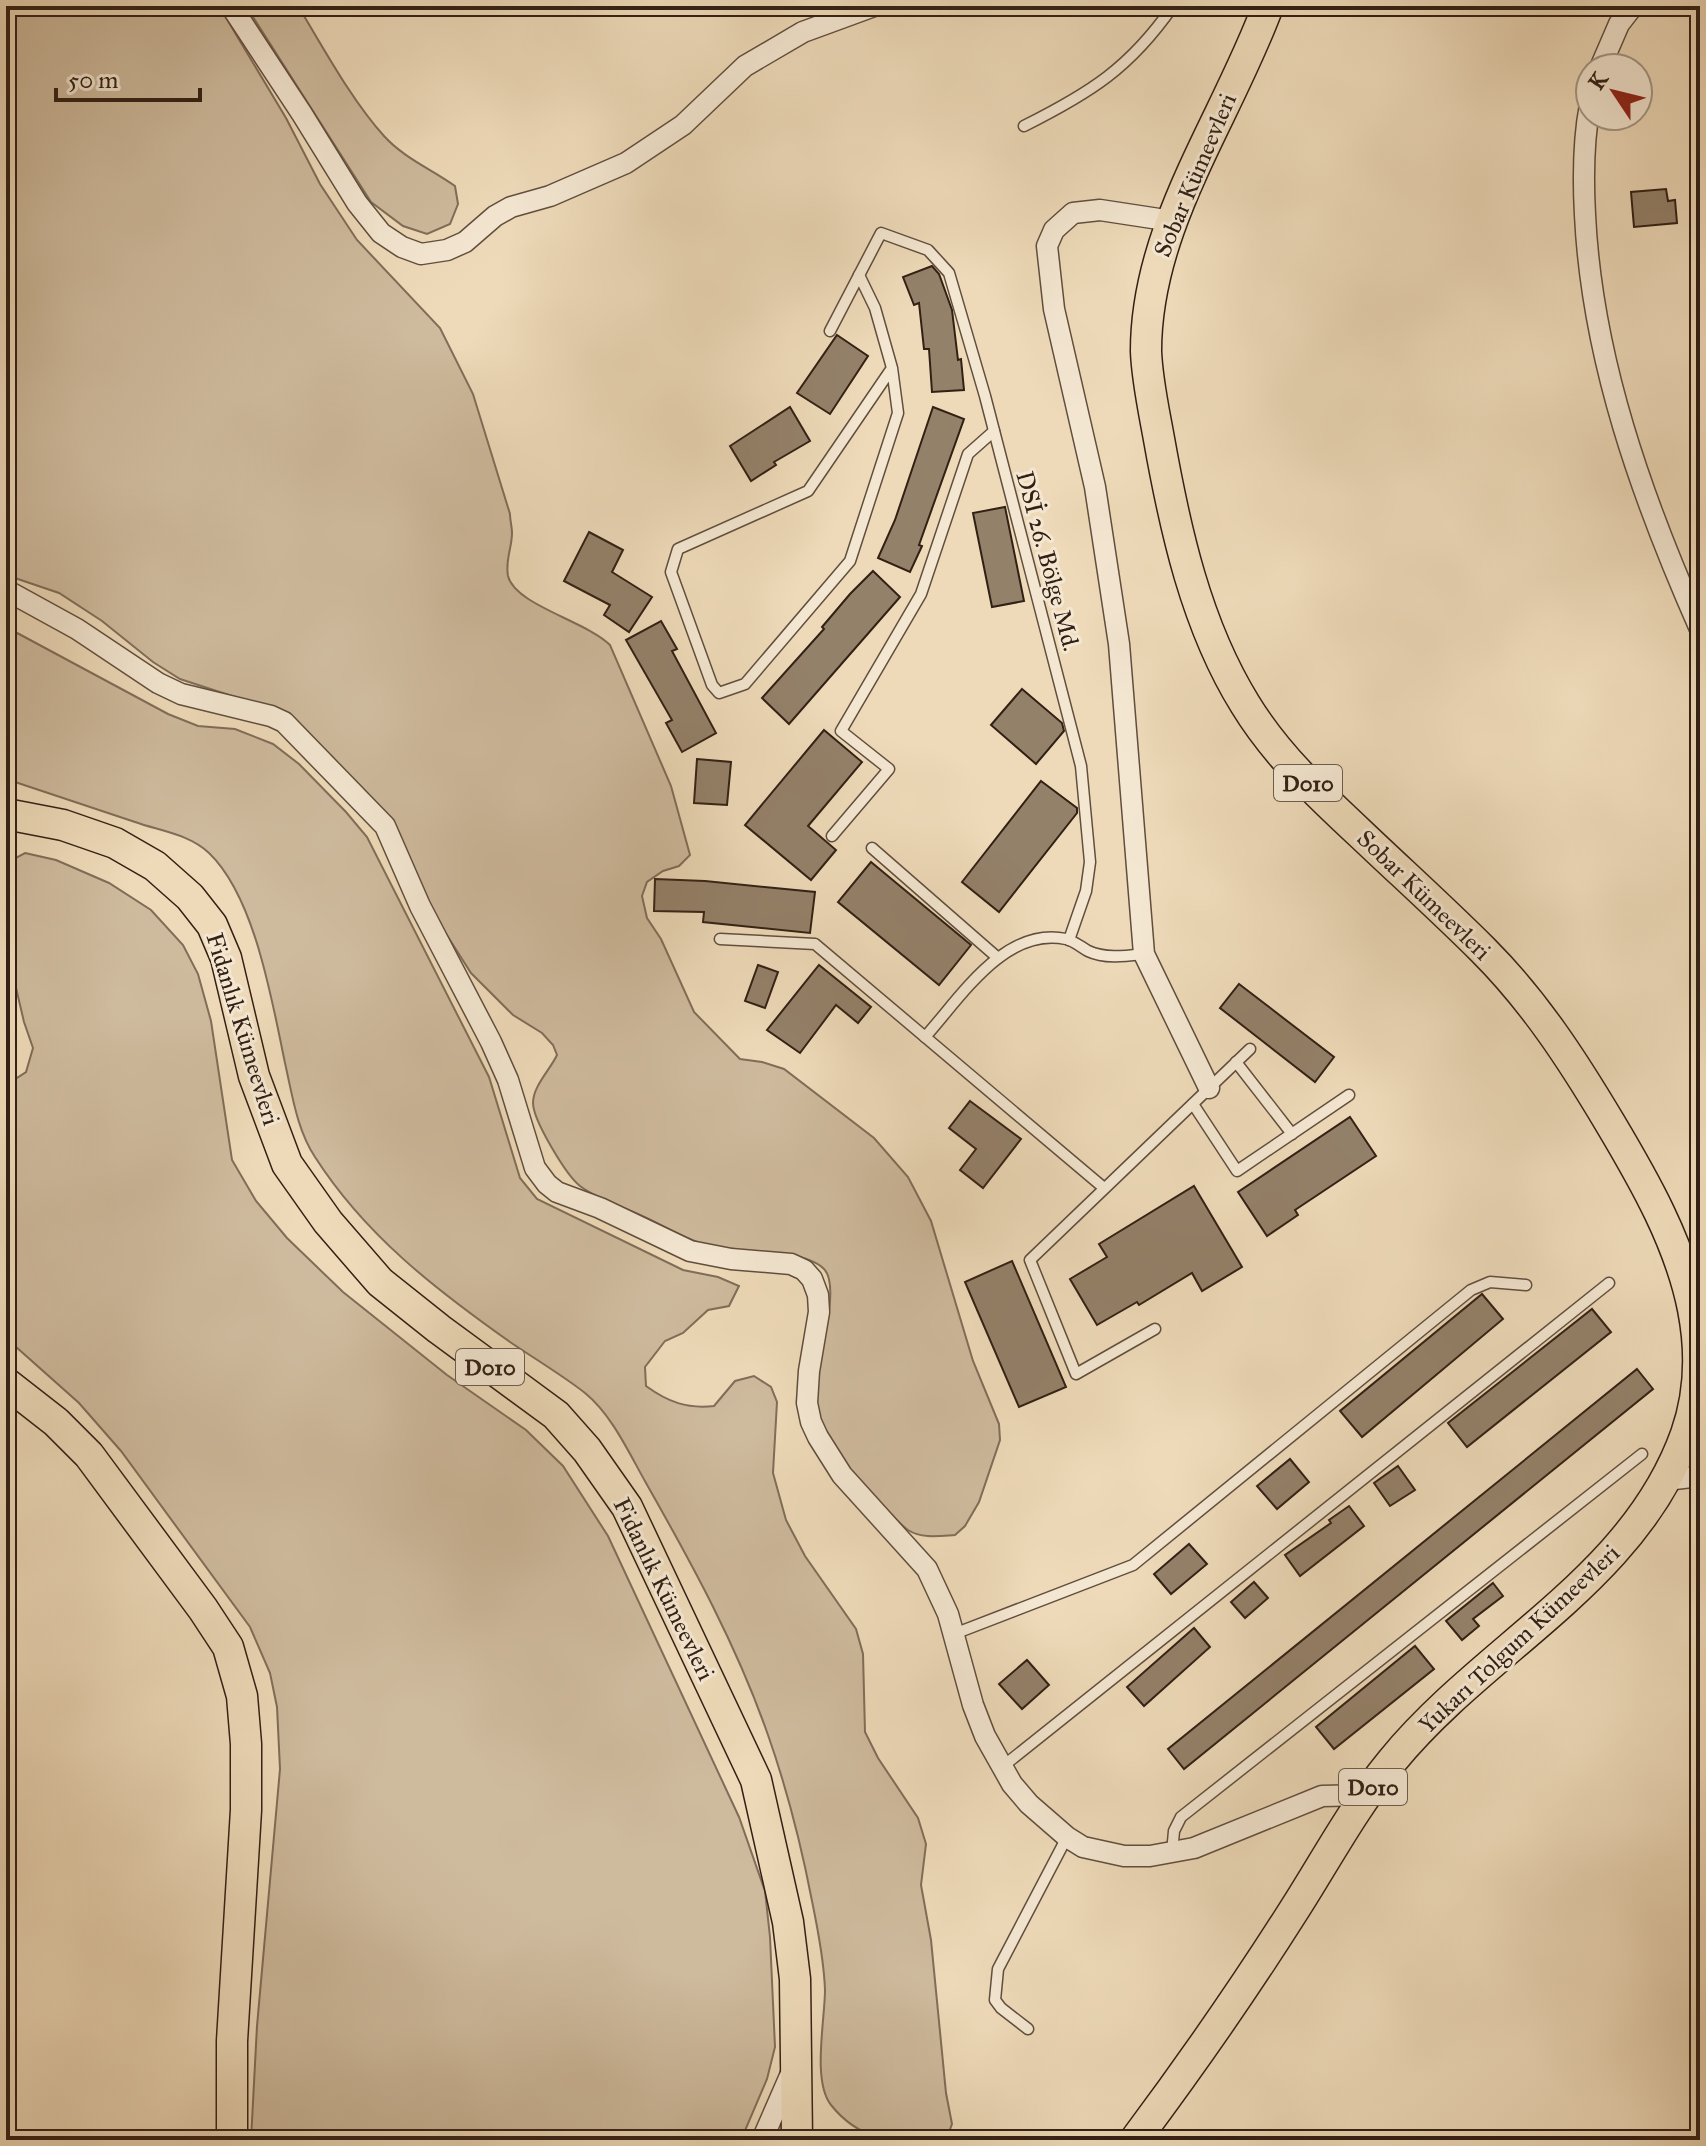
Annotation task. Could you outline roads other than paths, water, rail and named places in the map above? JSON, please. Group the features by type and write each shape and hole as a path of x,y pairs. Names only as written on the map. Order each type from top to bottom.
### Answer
{"main road":[{"name":"Sobar Kümeevleri","path":"1268,6 1172,221 1150,302 1146,355 1169,496 1189,576 1217,648 1244,703 1276,748 1318,794 1486,953 1533,1005 1568,1051 1633,1161 1665,1226 1682,1271 1692,1303 1697,1336 1696,1396 1689,1427 1666,1480"},
{"name":"Fidanlık Kümeevleri","path":"6,814 63,825 115,843 155,866 190,897 212,925 226,958 254,1076 287,1164 328,1222 380,1282 556,1415 587,1450 627,1507 756,1780 788,1922 795,1979 797,2058"},
{"path":"6,1383 56,1422 89,1455 228,1647 242,1696 246,1744 246,1810 232,2041 232,2140"},
{"name":"Yukarı Tolgum Kümeevleri","path":"1135,2140 1246,1983 1386,1767 1448,1701 1583,1583 1625,1542 1666,1480"},
{"name":"D010","path":"797,2058 797,2140"}],"street":[{"path":"231,6 357,203 381,233 402,247 421,254 447,250 465,242 495,216 511,207 550,196 626,163 683,125 756,59 803,32 874,6"},
{"path":"1607,52 1619,24 1633,6"},
{"path":"1586,132 1584,196 1594,307 1621,419 1648,504 1700,629"},
{"path":"1172,221 1100,210 1073,213 1054,230 1047,246 1054,309 1095,487 1119,644 1144,954 1209,1088"},
{"path":"6,590 77,629 158,683 181,694 284,722 385,826 420,906 491,1042 512,1093 535,1168 547,1184 557,1192 600,1208 690,1251 731,1259 791,1264 804,1270 812,1279 818,1295 819,1312 809,1371 807,1403 811,1422 842,1475 927,1569 954,1634 973,1705 985,1736 1002,1767 1029,1804 1083,1847 1124,1856 1172,1853 1194,1848 1322,1796 1367,1795"},
{"path":"1666,1480 1700,1476"},
{"path":"762,2140 797,2058"}],"lane":[{"path":"1024,126 1071,102 1113,74 1140,50 1173,6"},
{"name":"DSİ 26. Bölge Md.","path":"859,275 881,233 928,250 949,273 994,431 1081,766 1090,862 1086,891 1069,940"},
{"path":"830,331 859,275"},
{"path":"859,275 875,308 892,368 898,413 850,561 745,684 719,693 712,685 671,572 678,549 808,491 892,368"},
{"path":"832,836 889,769 841,731 921,594 968,454 994,431"},
{"path":"872,848 998,958"},
{"path":"925,1037 998,958 1015,945 1043,937 1069,940 1091,953 1112,956 1144,954"},
{"path":"720,939 815,944 1104,1188"},
{"path":"1155,1329 1076,1374 1030,1260 1250,1049"},
{"path":"1236,1062 1292,1134"},
{"path":"1193,1104 1237,1171 1349,1095"},
{"path":"954,1634 1133,1565 1471,1290 1490,1282 1526,1285"},
{"path":"1002,1767 1609,1283"},
{"path":"1172,1853 1174,1831 1181,1817 1642,1454"},
{"path":"1028,2029 1001,2008 995,2000 994,1986 998,1969 1067,1837"}]}
